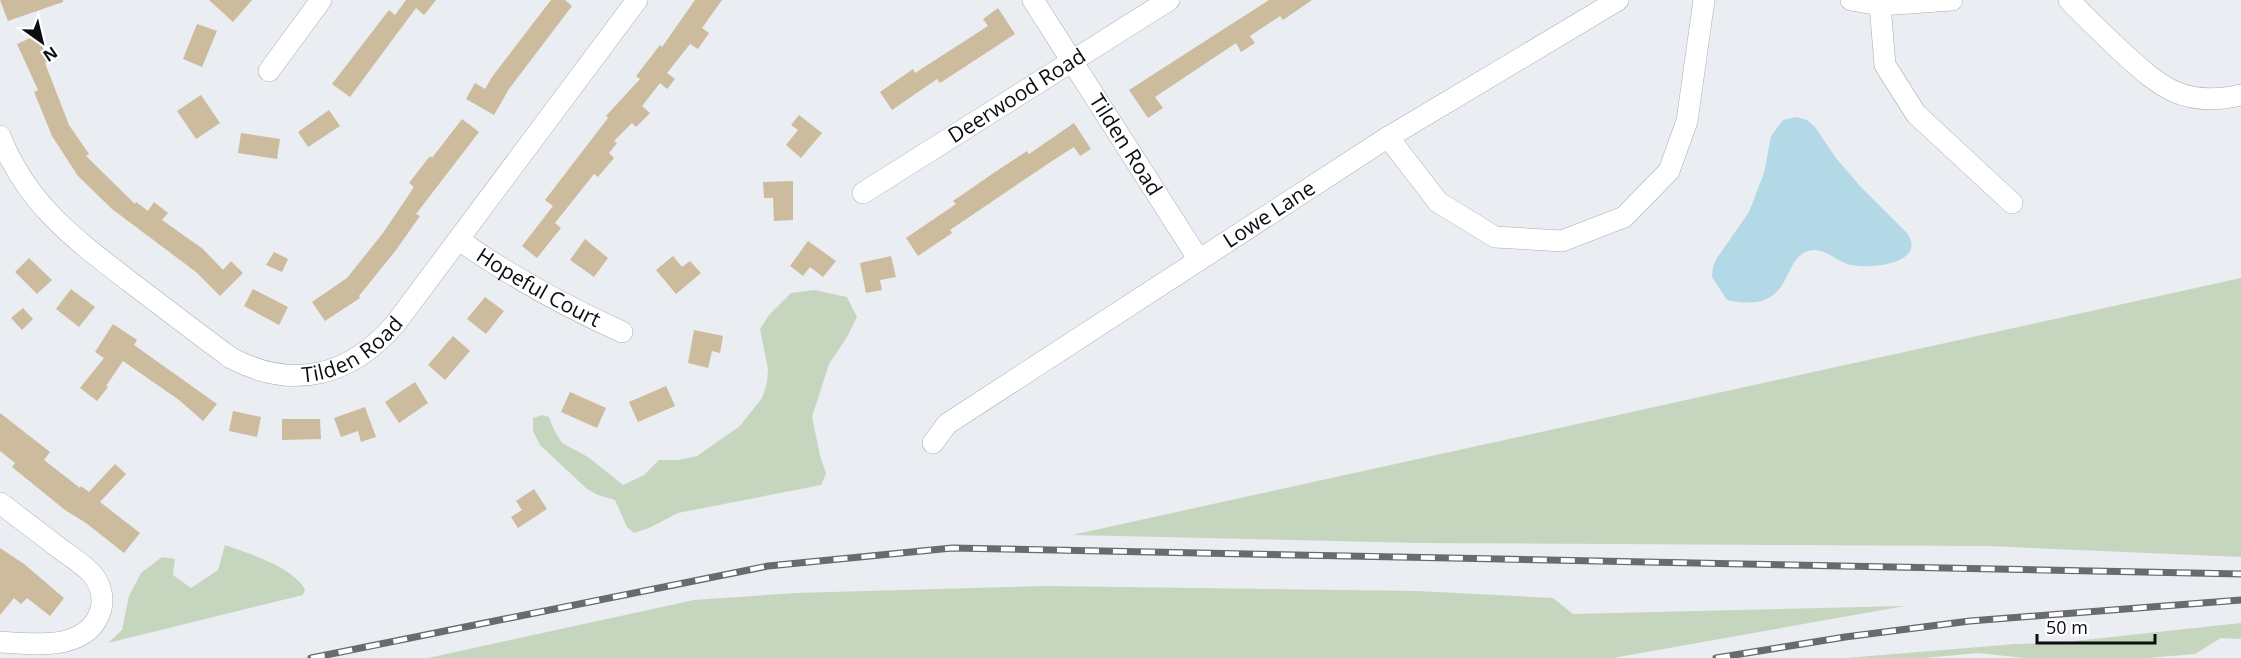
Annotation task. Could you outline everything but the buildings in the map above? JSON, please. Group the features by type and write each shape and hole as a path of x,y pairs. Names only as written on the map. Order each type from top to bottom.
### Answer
{"street":[{"path":"268,71 321,0"},
{"name":"Tilden Road","path":"0,136 23,181 45,211 75,239 231,358 263,372 284,376 326,372 366,353 396,323 637,0"},
{"name":"Tilden Road","path":"1033,0 1199,260"},
{"name":"Deerwood Road","path":"863,193 1169,0"},
{"name":"Lowe Lane","path":"933,443 947,424 1388,137 1618,0"},
{"path":"1388,137 1438,202 1495,237 1562,241 1624,217 1669,171 1687,121 1704,0"},
{"path":"1851,0 1880,5 1952,0"},
{"path":"2069,0 2152,80 2173,92 2206,99 2241,95"},
{"path":"1880,5 1885,65 1916,114 2012,203"},
{"name":"Hopeful Court","path":"459,240 510,274 579,313 622,332"},
{"path":"0,503 93,574 101,593 102,606 90,627 65,642 50,644 0,642"}],"green space":[{"path":"2241,278 2241,557 1989,546 1418,543 1072,535"},
{"path":"814,290 847,297 857,317 829,364 812,417 826,474 821,485 678,513 634,533 627,527 615,500 587,489 540,445 533,431 533,418 543,415 549,417 562,443 588,457 623,485 644,475 659,460 678,460 697,456 740,426 762,398 767,383 768,369 760,329 769,315 791,293"},
{"path":"225,545 280,567 299,581 305,589 303,595 108,643 122,630 129,596 141,573 162,557 175,559 173,575 191,588 218,570"},
{"path":"1046,586 1417,591 1553,598 1573,614 1905,606 1613,658 428,658 694,600 795,593"},
{"path":"2241,623 2241,639 2221,638 2195,654 2147,658 2025,658 1978,653 1924,658 1846,658 2015,644 2056,643"}],"water":[{"path":"1797,117 1807,120 1815,127 1836,158 1859,185 1907,233 1911,244 1909,252 1892,263 1856,266 1813,250 1802,254 1795,261 1777,292 1766,299 1750,303 1727,300 1712,277 1713,267 1749,212 1764,173 1771,136 1783,120"}],"railway":[{"path":"311,658 768,566 952,548 2241,574"},
{"path":"1716,658 1845,637 1970,621 2241,600"}]}
